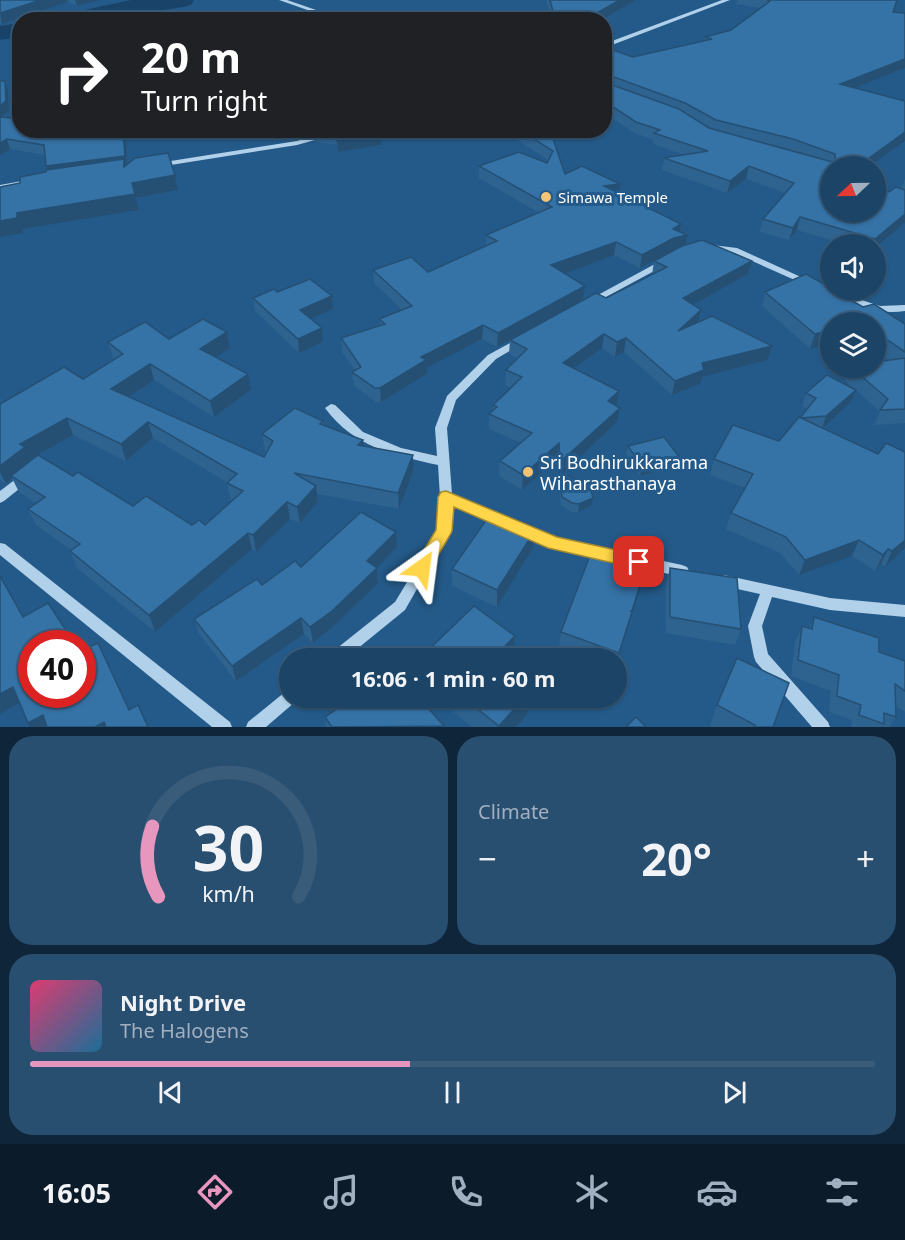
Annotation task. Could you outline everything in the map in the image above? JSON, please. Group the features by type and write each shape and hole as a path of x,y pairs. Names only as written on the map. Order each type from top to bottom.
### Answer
{"street":[{"path":"282,0 319,12"},
{"path":"612,43 727,0"},
{"path":"144,167 316,138"},
{"path":"0,187 38,181"},
{"path":"705,247 734,250 866,307 896,310 905,308"},
{"path":"584,306 676,255"},
{"path":"348,648 400,606 444,531 446,497 441,428 451,399 492,357 533,334"},
{"path":"331,408 359,435 398,452 443,462"},
{"path":"0,498 34,471"},
{"path":"446,497 554,543 692,574"},
{"path":"0,548 224,727"},
{"path":"714,579 830,604 905,611"},
{"path":"767,592 755,626 761,657 822,727"},
{"path":"254,727 279,706"}],"building":[{"path":"0,0 41,0 0,13"},
{"path":"550,0 620,0 598,12 553,12"},
{"path":"767,0 897,0 893,12 905,13 905,59 840,84 905,101 905,132 872,156 835,156 793,139 716,120 685,103 612,76 612,50 633,57 712,39 705,37 731,30 770,1"},
{"path":"0,81 5,81 6,101 0,106"},
{"path":"612,85 679,109 709,128 820,159 820,222 886,222 886,191 889,192 896,187 905,190 905,214 881,234 858,234 800,217 793,228 763,219 794,183 749,166 730,181 664,158 708,151 654,133 660,130 636,122 612,106"},
{"path":"0,117 12,118 12,138 124,138 125,156 46,166 44,145 7,139 0,143"},
{"path":"337,138 354,138 337,141"},
{"path":"533,138 553,138 565,174 582,166 620,184 604,186 681,224 673,229 687,235 674,238 642,255 616,242 551,265 585,286 498,333 483,325 421,357 426,360 380,388 375,388 352,372 361,367 341,338 385,324 379,319 412,306 373,270 411,257 428,272 497,241 486,235 552,207 479,166 519,152 547,163 553,151"},
{"path":"168,153 175,175 132,183 135,194 17,213 17,218 0,221 0,187 20,183 20,177 46,172 46,170 124,159 124,167 135,158"},
{"path":"702,240 752,261 683,298 701,310 678,331 712,316 772,346 702,363 704,370 675,381 626,338 617,342 604,334 563,363 619,391 608,401 620,408 560,462 559,443 523,475 500,461 532,433 489,414 497,407 493,405 522,377 506,370 527,349 510,340 596,293 606,298 667,267 654,261 682,246"},
{"path":"806,274 820,282 820,300 851,300 863,307 874,304 905,324 905,352 886,339 886,312 820,312 820,333 815,334 765,292"},
{"path":"310,279 332,296 300,310 322,328 298,339 253,298 274,289 277,292"},
{"path":"203,319 227,332 200,349 248,374 210,401 150,364 111,389 264,457 273,441 262,434 295,408 323,421 320,424 363,440 358,445 413,455 398,493 294,473 316,486 297,507 287,502 253,535 248,533 149,615 70,551 80,544 28,509 45,497 11,476 38,455 73,476 78,472 133,506 146,496 192,525 199,520 205,525 243,491 227,483 237,474 148,422 121,444 67,418 20,444 25,447 0,466 0,404 64,367 83,379 123,354 108,342 145,322 169,339"},
{"path":"905,358 905,409 880,410 888,399 864,378 886,378 886,361"},
{"path":"824,378 833,378 856,390 826,416 800,418 816,398 806,393"},
{"path":"799,417 878,454 886,443 905,452 905,540 892,551 888,549 883,555 859,540 805,560 786,537 731,513 753,474 714,459 733,425 779,441"},
{"path":"664,437 680,458 642,467 628,446"},
{"path":"559,471 590,486 593,498 579,504 562,497"},
{"path":"361,512 396,532 367,561 377,568 332,611 310,627 301,618 232,666 194,619 257,579 262,585 295,561 301,567"},
{"path":"491,513 534,532 497,590 452,569"},
{"path":"592,550 645,568 621,648 605,648 561,632"},
{"path":"670,568 737,578 741,629 670,617"},
{"path":"0,576 23,617 48,603 66,630 18,630 18,699 13,687 0,694"},
{"path":"474,606 515,636 503,648 430,648"},
{"path":"814,617 879,638 879,652 905,661 905,691 895,684 896,717 884,713 884,724 859,715 861,705 837,696 839,675 798,660 802,626 812,629"},
{"path":"98,643 129,710 138,705 148,727 106,727 104,722 95,727 47,727 43,715 28,723 22,708 96,708 96,644"},
{"path":"737,658 789,683 773,727 754,727 755,725 717,705"},
{"path":"338,708 428,708 444,726 332,727 325,717"},
{"path":"476,708 515,708 499,726"},
{"path":"636,717 646,727 626,727"}],"waterway":[{"path":"102,12 183,0"},
{"path":"0,33 12,31"}],"place":[{"name":"Simawa Temple","path":"546,197"},
{"name":"Sri Bodhirukkarama Wiharasthanaya","path":"528,472"}],"route":[{"path":"422,568 444,531 446,497 554,543 639,562"}]}
